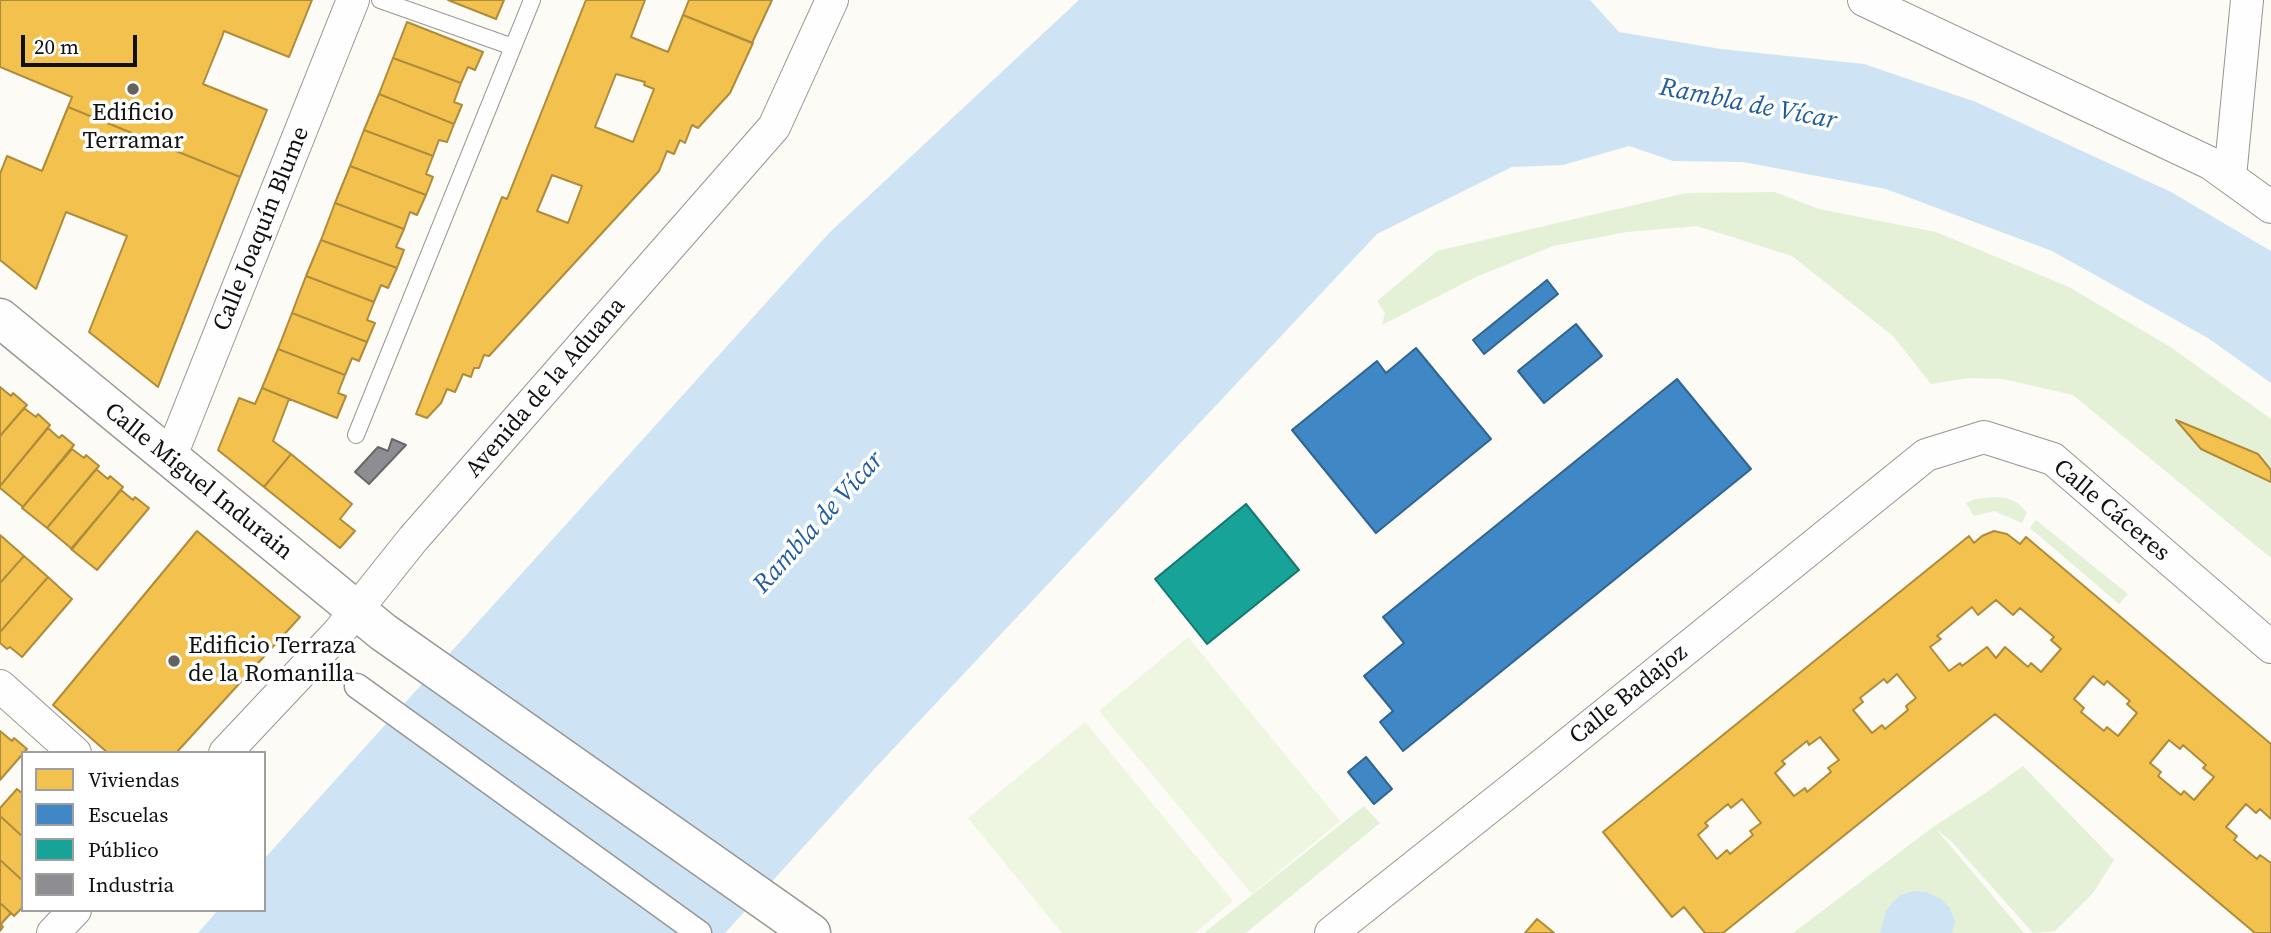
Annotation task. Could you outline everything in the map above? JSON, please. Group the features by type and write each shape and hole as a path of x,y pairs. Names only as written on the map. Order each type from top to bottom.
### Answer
{"street":[{"name":"Calle Joaquín Blume","path":"170,458 353,0"},
{"name":"Avenida de la Aduana","path":"227,751 338,633 422,529 774,127 832,0"},
{"path":"1864,0 2210,163 2271,206"},
{"path":"2230,177 2247,0"},
{"name":"Calle Miguel Indurain","path":"0,318 399,642 811,933"},
{"name":"Calle Cáceres","path":"1926,455 1984,438 2053,459 2271,647"},
{"name":"Calle Badajoz","path":"1331,933 1926,455"},
{"path":"0,686 73,751"},
{"path":"357,686 699,933"},
{"path":"53,933 73,912"}],"lane":[{"path":"380,0 513,47"},
{"path":"356,435 532,0"}],"green space":[{"path":"1775,192 1819,209 1936,232 2069,287 2172,348 2271,419 2271,558 2073,395 2003,379 1968,378 1931,384 1893,336 1792,256 1697,226 1627,232 1553,246 1478,276 1382,325 1385,313 1377,301 1437,251 1686,193"},
{"path":"1995,497 2007,498 2019,504 2027,513 2022,523 1994,511 1974,516 1966,503"},
{"path":"2036,520 2128,594 2119,604 2030,528"},
{"path":"1188,637 1340,821 1252,894 1099,711"},
{"path":"1085,722 1233,901 1195,933 1062,933 968,818"},
{"path":"2023,766 2114,860 2093,893 2055,931 2033,933 1952,842 1937,830 2024,933 1793,933 1933,827"},
{"path":"1364,806 1380,823 1246,933 1204,933"}],"water":[{"name":"Rambla de Vícar","path":"1079,0 1590,0 1619,32 1721,49 1864,64 1976,102 2171,192 2271,251 2271,383 2208,338 2052,251 1886,189 1743,162 1673,161 1629,146 1563,165 1512,167 1377,234 878,765 725,933 198,933 216,912 266,912 266,857 830,232"},
{"path":"1912,891 1927,892 1941,899 1950,908 1955,922 1952,933 1880,933 1886,911 1901,895"}],"building: Viviendas":[{"name":"Edificio Terramar","path":"0,0 312,0 289,57 224,31 203,84 267,110 240,177 68,107 72,97 0,67"},
{"path":"448,0 504,0 496,19"},
{"path":"586,0 645,0 631,37 668,52 683,15 753,43 730,93 698,128 692,125 685,143 680,140 674,154 667,151 659,171 489,356 484,355 479,368 474,368 471,377 463,374 455,392 447,389 441,403 427,418 416,414 502,197 507,199","holes":["616,74 645,82 644,85 654,89 633,142 595,127","552,175 582,186 568,223 537,211"]},
{"path":"689,0 772,0 752,43 683,15"},
{"path":"407,22 483,52 475,70 468,67 461,83 393,58"},
{"path":"393,58 461,83 454,102 462,105 454,124 379,94"},
{"path":"379,94 454,124 447,142 439,140 433,156 364,130"},
{"path":"68,107 240,177 158,387 89,332 127,236 66,212 36,289 0,260 0,174 7,156 42,171"},
{"path":"364,130 433,156 426,174 433,177 426,195 350,166"},
{"path":"350,166 426,195 417,215 410,212 404,229 335,203"},
{"path":"335,203 404,229 396,247 404,250 397,268 321,240"},
{"path":"321,240 397,268 388,288 381,285 374,302 306,276"},
{"path":"306,276 374,302 367,320 375,323 367,342 292,313"},
{"path":"292,313 367,342 359,361 352,358 345,375 278,349"},
{"path":"278,349 345,375 338,393 346,396 337,418 262,388"},
{"path":"0,387 11,396 13,393 27,405 0,436"},
{"path":"262,388 289,399 273,441 291,454 264,487 218,450 239,398 255,404"},
{"path":"24,408 36,417 38,414 50,425 0,486 0,436"},
{"path":"2176,420 2258,454 2271,470 2271,482 2201,449"},
{"path":"48,428 59,438 62,435 74,445 23,507 0,486"},
{"path":"72,449 84,458 86,455 99,466 47,528 22,508"},
{"path":"291,454 352,504 340,519 355,531 340,548 264,487"},
{"path":"96,469 123,487 72,549 47,528"},
{"path":"121,490 149,508 97,570 71,549"},
{"name":"Edificio Terraza de la Romanilla","path":"197,531 300,617 178,751 106,751 53,705"},
{"path":"1994,531 2007,534 2020,544 2026,537 2271,744 2271,819 2260,809 2256,813 2246,804 2226,827 2237,836 2234,840 2257,859 2260,855 2271,863 2271,933 2255,933 1995,714 1723,933 1705,933 1684,907 1672,917 1603,832 1969,536 1974,543","holes":["1996,600 2013,615 2020,608 2054,637 2051,640 2061,649 2041,672 2031,663 2028,667 2005,647 1996,658 1987,647 1962,666 1960,663 1949,671 1930,647 1941,639 1937,636 1972,607 1978,615","1897,674 1916,698 1906,706 1908,710 1885,729 1882,725 1872,733 1853,710 1863,702 1860,698 1884,679 1887,683","2093,676 2104,685 2107,681 2130,701 2127,704 2137,713 2118,736 2107,727 2104,731 2081,712 2084,708 2074,699","1820,737 1839,760 1828,768 1831,772 1807,792 1805,788 1794,796 1775,773 1785,764 1782,761 1807,741 1809,745","2169,740 2180,749 2183,745 2206,765 2203,768 2214,777 2194,800 2184,791 2181,795 2158,776 2161,772 2150,763","1742,799 1761,823 1750,831 1753,835 1730,854 1727,850 1717,859 1698,835 1708,826 1705,823 1728,804 1731,808"]},
{"path":"0,535 24,556 0,583"},
{"path":"24,556 48,577 0,632 0,583"},
{"path":"48,577 72,599 22,657 0,643 0,632"},
{"path":"0,731 27,749 21,751 21,756 0,780"},
{"path":"17,789 21,792 21,835 0,816 0,808"},
{"path":"0,816 21,835 21,879 0,860"},
{"path":"0,860 21,879 21,909 14,916 0,903"},
{"path":"0,903 11,913 1,924 3,927 0,931"},
{"path":"1537,919 1553,932 1554,933 1525,933"}],"building: Escuelas":[{"path":"1547,280 1558,294 1484,354 1473,340"},
{"path":"1576,324 1602,356 1544,403 1518,371"},
{"path":"1416,348 1491,439 1376,533 1292,430 1377,361 1386,373"},
{"path":"1677,379 1751,469 1403,751 1380,722 1393,711 1364,676 1404,643 1383,617"},
{"path":"1366,757 1392,789 1374,804 1348,772"}],"building: Público":[{"path":"1246,504 1299,570 1207,644 1155,579"}],"building: Industria":[{"path":"392,439 406,445 369,484 355,472 378,447 388,451"}],"place":[{"name":"Edificio Terramar","path":"133,89"},
{"name":"Edificio Terraza de la Romanilla","path":"174,661"}]}
